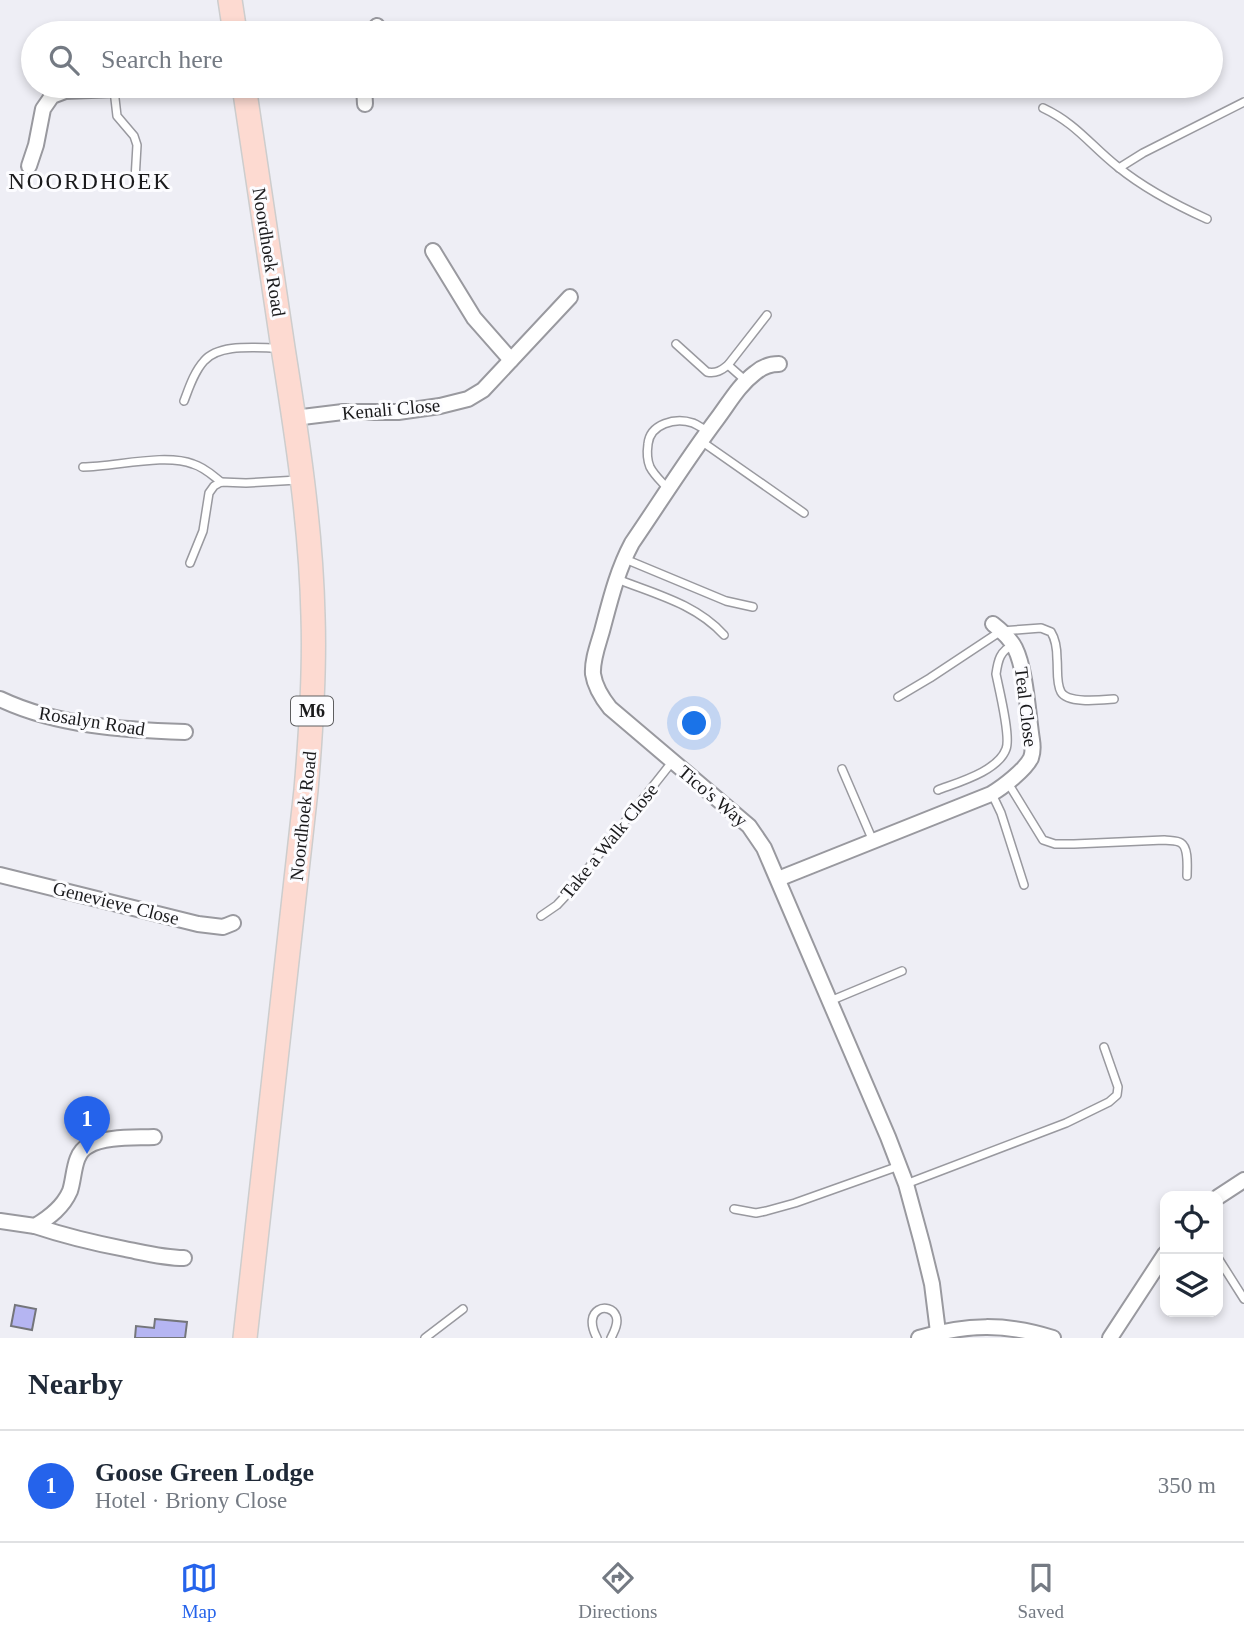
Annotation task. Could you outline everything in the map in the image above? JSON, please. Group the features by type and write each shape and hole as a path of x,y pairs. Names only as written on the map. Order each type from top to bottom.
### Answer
{"main road":[{"path":"230,0 233,21"},
{"name":"Noordhoek Road","path":"246,98 302,479 313,615 312,722 246,1338"}],"street":[{"path":"29,166 43,109 51,98"},
{"path":"364,98 365,104"},
{"path":"433,251 474,318 512,360"},
{"name":"Kenali Close","path":"294,418 343,412 398,412 458,403 477,395 570,297"},
{"name":"Tico's Way","path":"779,364 762,368 746,381 704,436 632,543 617,578 593,666 593,676 596,687 610,708 749,826 764,848 906,1184 932,1283 938,1332"},
{"name":"Teal Close","path":"778,879 991,794 1008,783 1029,762 1033,750 1020,660 1014,645 997,627"},
{"name":"Rosalyn Road","path":"0,699 26,710 68,721 186,732"},
{"name":"Genevieve Close","path":"0,875 198,924 223,927 233,923"},
{"path":"35,1226 57,1210 70,1191 77,1160 85,1147 116,1139 154,1137"},
{"path":"1223,1194 1244,1180"},
{"path":"0,1221 35,1226 61,1235 161,1257 184,1258"},
{"path":"1110,1338 1160,1262"},
{"path":"919,1338 938,1332 967,1333 1003,1327 1053,1338"}],"lane":[{"path":"115,98 117,116 134,136 137,145 135,180"},
{"path":"1119,168 1244,102"},
{"path":"1042,107 1072,125 1119,168 1175,205 1207,219"},
{"path":"676,344 707,372 720,371 728,365 767,315"},
{"path":"184,401 203,362 215,352 226,349 283,347"},
{"path":"728,365 746,381"},
{"path":"668,490 650,467 649,437 653,430 661,425 684,422 693,424 704,436 804,513"},
{"path":"83,467 153,461 187,462 195,464 221,482"},
{"path":"190,563 203,531 209,493 214,486 221,482 302,479"},
{"path":"624,559 726,601 753,607"},
{"path":"617,578 691,608 714,624 724,635"},
{"path":"898,697 930,678 997,627"},
{"name":"Teal Close","path":"997,627 1041,628 1051,632 1057,652 1060,691 1071,699 1114,699"},
{"path":"939,790 985,772 1005,751 1007,739 996,674 1002,652 1014,645"},
{"name":"Take a Walk Close","path":"541,916 557,905 571,890 672,762"},
{"path":"842,769 874,841"},
{"path":"1008,783 1039,835 1047,842 1074,844 1178,841 1185,847 1188,876"},
{"path":"991,794 1001,813 1024,885"},
{"path":"830,1001 902,971"},
{"path":"906,1184 1066,1123 1109,1102 1116,1096 1118,1087 1104,1047"},
{"path":"734,1209 756,1213 766,1211 899,1166"},
{"path":"1223,1266 1244,1299"},
{"path":"597,1338 592,1317 603,1308 610,1309 616,1315 611,1338"},
{"path":"425,1338 463,1309"}],"building":[{"path":"15,1305 36,1309 32,1330 11,1326"},
{"path":"155,1319 187,1322 185,1338 135,1338 136,1326 154,1328"}],"place":[{"name":"Goose Green Lodge","path":"87,1154"}],"district":[{"name":"NOORDHOEK","path":"90,181"}]}
